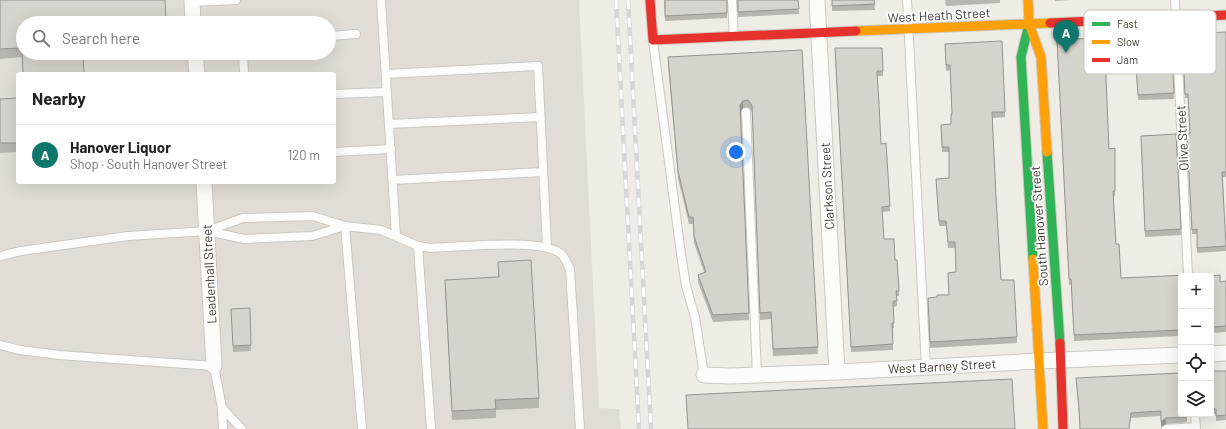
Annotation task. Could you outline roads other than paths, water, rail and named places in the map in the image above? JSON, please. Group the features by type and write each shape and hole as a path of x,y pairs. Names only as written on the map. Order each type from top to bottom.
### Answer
{"main road":[{"path":"650,0 653,40"},
{"name":"South Hanover Street","path":"1028,0 1029,24 1021,57 1043,429"},
{"name":"West Heath Street","path":"1216,16 1226,15"},
{"name":"West Heath Street","path":"653,40 1084,22"},
{"name":"South Hanover Street","path":"1029,24 1041,57 1061,360 1064,429"}],"street":[{"name":"Clarkson Street","path":"817,0 837,372"},
{"path":"192,1 193,16"},
{"path":"196,60 197,72"},
{"name":"Leadenhall Street","path":"204,184 214,366"},
{"path":"1214,354 1226,353"},
{"name":"West Barney Street","path":"704,375 837,372 1178,355"}],"lane":[{"path":"192,1 236,0"},
{"path":"381,0 396,236"},
{"path":"732,0 734,37"},
{"path":"907,0 926,368"},
{"name":"Olive Street","path":"1175,0 1176,10"},
{"path":"336,35 356,34"},
{"path":"653,40 681,254 686,286 695,317 704,375"},
{"path":"243,60 244,72"},
{"path":"386,74 538,66 547,247"},
{"name":"Olive Street","path":"1179,74 1188,273"},
{"path":"336,94 387,92"},
{"path":"746,112 757,374"},
{"path":"389,124 540,117"},
{"path":"336,152 391,149"},
{"path":"393,180 543,172"},
{"path":"207,231 243,218 313,216 345,226 381,230 418,246 431,248 523,244 547,247 561,253 570,269 580,429"},
{"path":"0,256 21,251 128,236 207,231 244,239 312,236 345,226"},
{"path":"345,226 362,429"},
{"path":"418,246 431,429"},
{"path":"0,345 20,350 59,355 214,366 222,408 224,429"},
{"path":"222,408 242,429"},
{"path":"1166,429 1196,428 1195,417"}],"railway":[{"path":"616,0 639,429"},
{"path":"628,0 651,429"}],"place":[{"name":"Hanover Liquor","path":"1066,53"}]}
